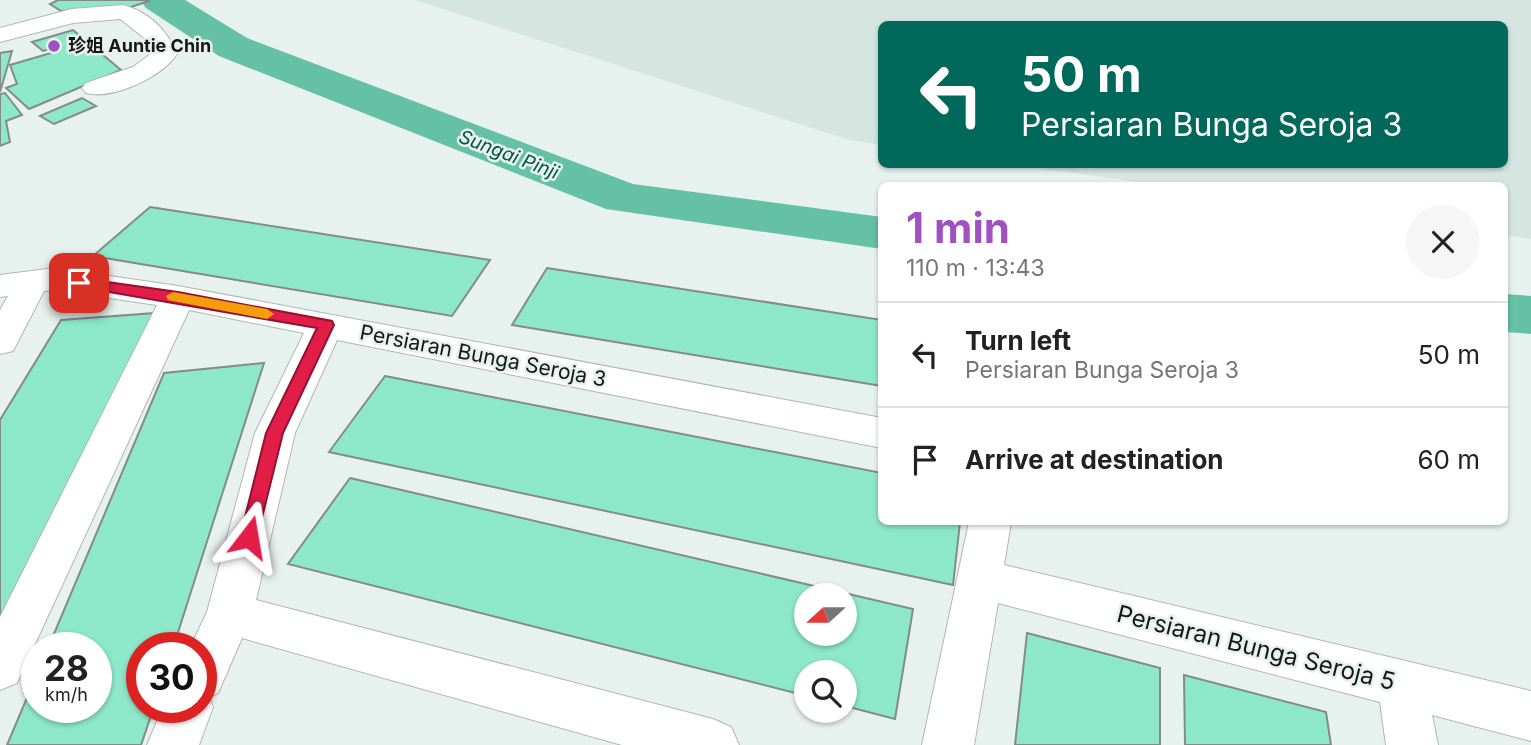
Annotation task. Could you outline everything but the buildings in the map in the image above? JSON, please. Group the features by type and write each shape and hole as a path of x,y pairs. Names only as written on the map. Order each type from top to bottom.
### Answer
{"street":[{"path":"0,35 72,16 123,12 158,37 165,54 158,64 137,75 95,88"},
{"name":"Persiaran Bunga Seroja 3","path":"17,283 55,279 178,297 878,432"},
{"path":"0,342 17,283"},
{"path":"0,667 178,297"},
{"path":"217,642 230,614 275,433 326,325"},
{"path":"948,745 990,525"},
{"name":"Persiaran Bunga Seroja 5","path":"981,579 1531,716"},
{"path":"230,614 713,745"},
{"path":"1402,684 1412,745"},
{"path":"173,745 182,723"}],"shaded area":[{"path":"415,0 1531,0 1531,239 1508,235 1508,182 1136,182 1040,168 1508,168 1508,21 878,21 878,144 849,140"}],"waterway":[{"name":"Sungai Pinji","path":"159,0 233,47 624,198 878,232"},
{"name":"Sungai Pinji","path":"1508,313 1531,315"}],"slow traffic":[{"path":"173,296 267,314"}],"place":[{"name":"珍姐 Auntie Chin","path":"54,46"}],"route":[{"path":"79,283 178,297 326,325 275,433 249,537"}]}
